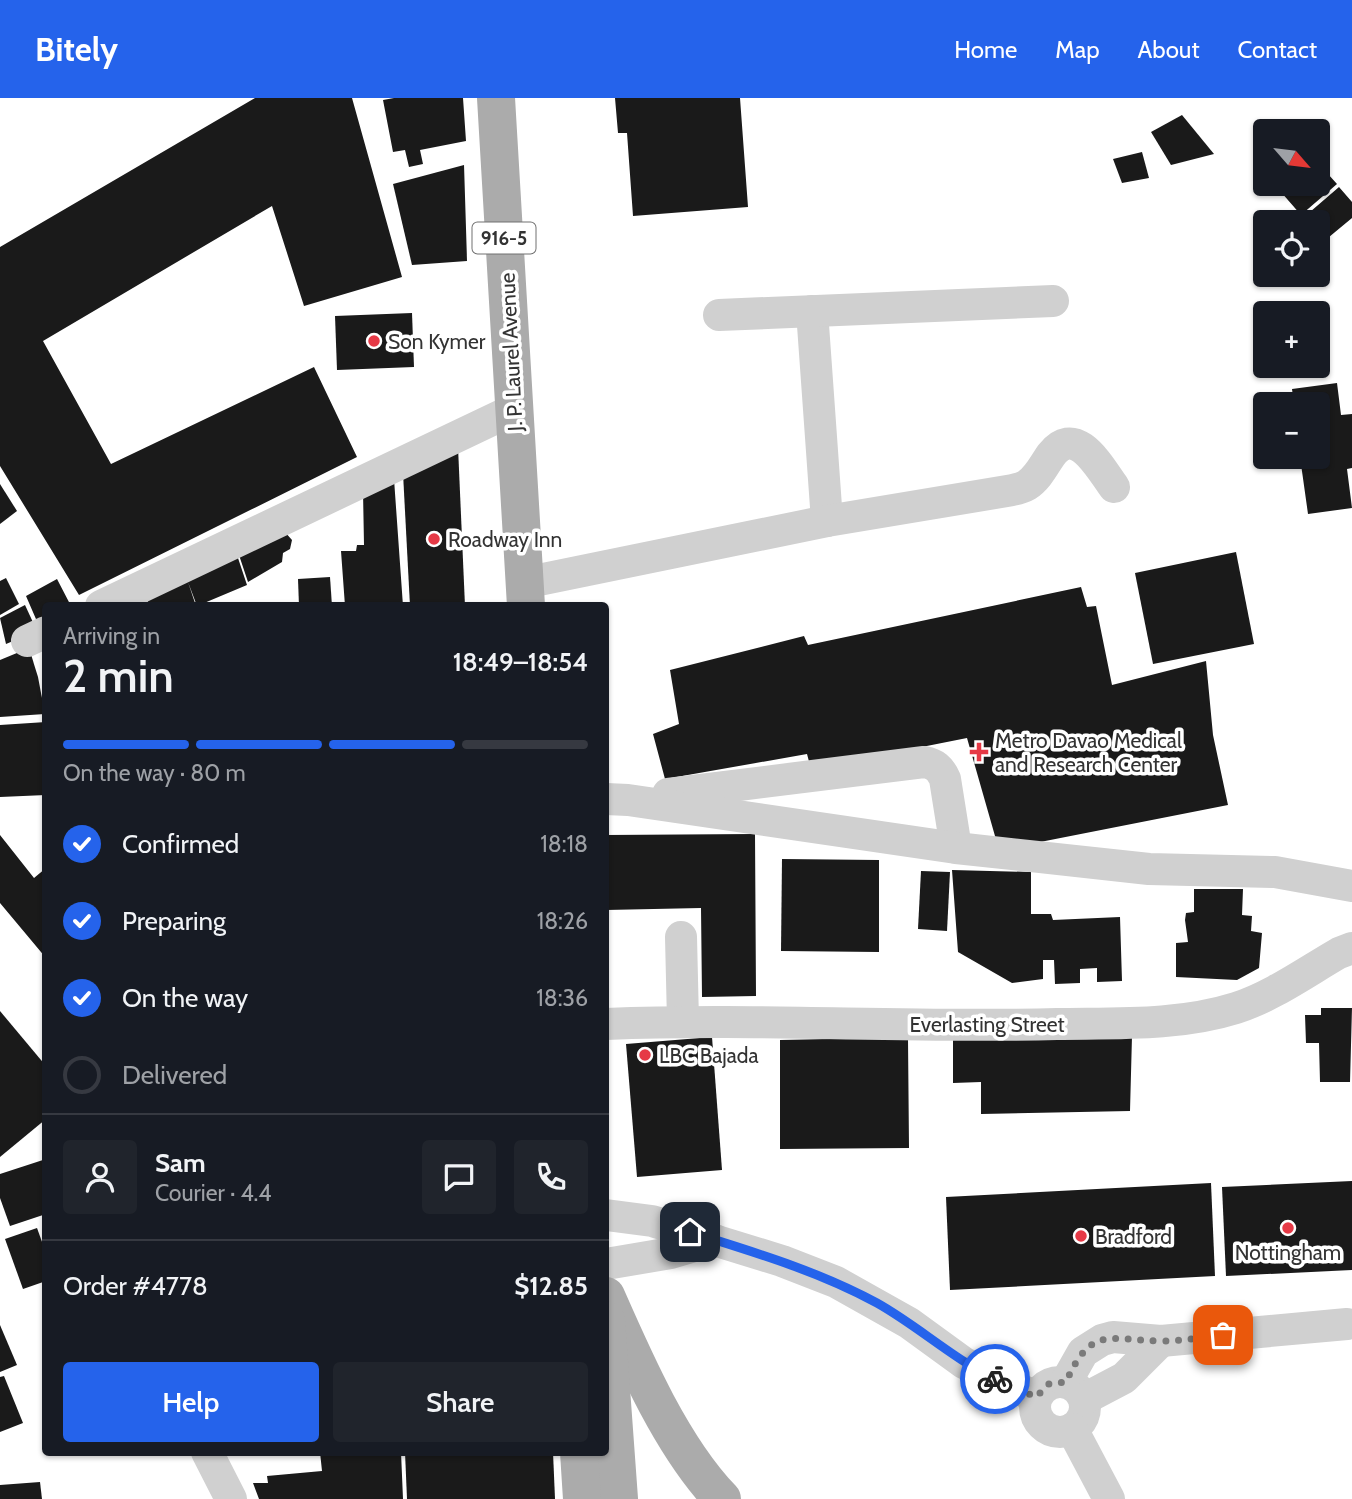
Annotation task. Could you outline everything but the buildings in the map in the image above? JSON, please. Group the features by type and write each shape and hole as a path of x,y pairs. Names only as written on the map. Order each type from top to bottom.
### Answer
{"main road":[{"name":"J. P. Laurel Avenue","path":"496,98 525,594"},
{"path":"609,1302 659,1405 689,1456 722,1499"},
{"path":"609,1351 619,1499"},
{"path":"579,1456 582,1499"}],"street":[{"path":"719,315 1053,301"},
{"path":"812,311 827,521"},
{"path":"110,602 514,409"},
{"path":"525,594 827,521 1007,492 1027,485 1058,447 1067,443 1076,444 1088,452 1114,487"},
{"path":"617,799 924,762 941,770 945,779 956,848"},
{"path":"617,799 956,848 1149,869 1275,872 1352,886"},
{"path":"681,937 683,1021"},
{"name":"Everlasting Street","path":"609,1024 683,1021 1001,1026 1155,1022 1193,1018 1236,1008 1262,998 1352,948"},
{"path":"609,1215 652,1221 836,1282 909,1323 964,1363 1036,1397"},
{"path":"609,1263 671,1253 715,1240"},
{"path":"1161,1341 1124,1378 1075,1391 1049,1384 1036,1397 1034,1409 1043,1426 1054,1432 1072,1429 1082,1420 1085,1406 1075,1391 1083,1352 1102,1340 1123,1337 1161,1341 1351,1325"},
{"path":"1072,1429 1109,1499"},
{"path":"209,1456 231,1499"}],"way so far":[{"path":"995,1379 1036,1397 1039,1391 1049,1384 1066,1382 1083,1352 1102,1340 1123,1337 1161,1341 1223,1335"}],"place":[{"name":"Son Kymer","path":"374,341"},
{"name":"Roadway Inn","path":"434,539"},
{"name":"Metro Davao Medical and Research Center","path":"979,752"},
{"name":"LBC Bajada","path":"645,1055"},
{"name":"Nottingham","path":"1288,1228"},
{"name":"Bradford","path":"1081,1236"}],"route":[{"path":"690,1232 782,1261 836,1282 877,1303 964,1363 995,1379"}]}
